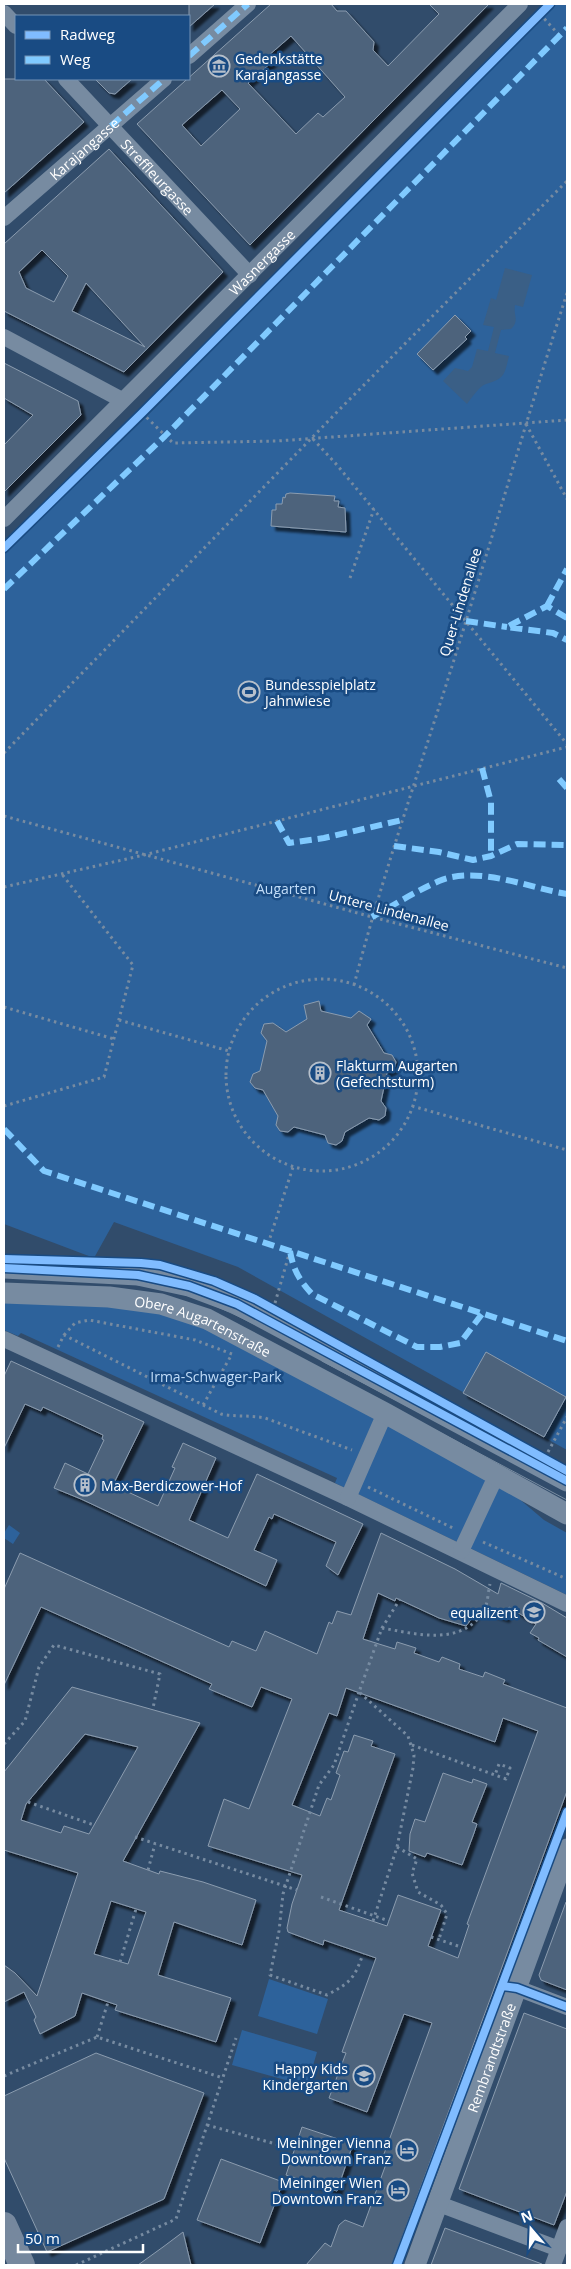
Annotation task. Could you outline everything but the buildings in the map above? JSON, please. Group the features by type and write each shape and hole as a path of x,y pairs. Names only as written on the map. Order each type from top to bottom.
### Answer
{"main road":[{"path":"4,2225 22,2265"}],"street":[{"path":"190,55 248,4"},
{"name":"Wasnergasse","path":"4,519 122,400 250,276 535,9"},
{"path":"4,13 15,25"},
{"name":"Streffleurgasse","path":"67,80 250,276"},
{"name":"Karajangasse","path":"4,218 163,80"},
{"path":"4,337 122,400"},
{"name":"Obere Augartenstraße","path":"4,1268 138,1275 197,1289 237,1304 567,1481"},
{"name":"Obere Augartenstraße","path":"4,1293 108,1297 161,1304 207,1319 385,1413 567,1514"},
{"path":"4,1340 348,1498 461,1551 567,1604"},
{"path":"348,1498 385,1413"},
{"path":"461,1551 497,1474"},
{"name":"Rembrandtstraße","path":"416,2265 567,1849"},
{"path":"517,1988 567,2007"},
{"path":"438,2204 559,2249"},
{"path":"553,2265 567,2227"}],"path":[{"path":"533,22 535,9"},
{"path":"535,9 560,36"},
{"path":"4,753 312,438 567,182"},
{"path":"122,400 142,413 173,443 277,441 567,420"},
{"path":"136,419 149,406"},
{"path":"526,423 567,499"},
{"path":"4,887 144,855 567,746 374,509 312,438"},
{"path":"350,578 374,509"},
{"path":"4,1106 104,1077 133,965 61,873"},
{"path":"311,980 331,980 354,985 383,1002 396,1014 407,1033 416,1058 417,1067 416,1090 412,1106 406,1120 394,1138 381,1150 363,1162 341,1169 319,1171 293,1167 262,1151 240,1126 227,1092 226,1071 229,1051 236,1032 248,1014 257,1004 277,991 311,980"},
{"path":"4,1007 114,1039"},
{"path":"119,1020 229,1051"},
{"path":"412,1106 567,1150"},
{"path":"268,1244 293,1167"},
{"path":"282,1313 270,1307 290,1251"},
{"path":"51,1361 64,1335 203,1405 232,1416 265,1418 367,1455"},
{"path":"552,1462 544,1458 567,1418"},
{"path":"382,1628 409,1633 449,1635 461,1632 474,1623 484,1609 495,1568"},
{"path":"363,1954 356,1975 344,1986 327,1995 270,1975 286,1886 319,1785 334,1765 382,1628 400,1599"},
{"path":"4,1744 25,1721 39,1667 54,1645 160,1674 154,1708"},
{"path":"359,1692 408,1736 411,1745 413,1768 397,1847 373,1922"},
{"path":"411,1745 506,1779 510,1768 499,1764 495,1775"},
{"path":"28,1802 94,1825"},
{"path":"135,1838 297,1890"},
{"path":"148,1870 155,1844"},
{"path":"397,1847 418,1859 412,1873 418,1892 441,1905 447,1914 439,1939"},
{"path":"321,1897 389,1921"},
{"path":"120,1962 136,1909"},
{"path":"431,1937 461,1947"},
{"path":"97,2037 108,2002"},
{"path":"4,2076 97,2037 223,2078"},
{"path":"76,2265 176,2219 236,2038"},
{"path":"207,2125 294,2149"}],"green space":[{"name":"Augarten","path":"556,4 567,4 567,1450 238,1267 114,1222 94,1258 4,1224 4,554 146,417"},
{"name":"Irma-Schwager-Park","path":"4,1300 134,1307 168,1314 235,1338 511,1492 544,1520 567,1533 567,1595 335,1483 337,1478 21,1333 18,1336 4,1330"},
{"path":"9,1525 20,1533 13,1544 4,1538 4,1533"},
{"path":"269,1979 328,1999 317,2034 258,2016"},
{"path":"242,2030 317,2052 307,2086 232,2065"}],"shaded area":[{"path":"505,268 532,275 523,307 515,305 516,321 514,326 511,329 501,330 495,353 509,356 505,372 497,380 483,385 467,404 443,381 455,368 468,371 472,367 477,349 488,351 494,327 483,325 491,298 496,300"}],"tram line":[{"path":"4,1277 97,1281 153,1287 205,1302 254,1324"},
{"path":"4,1285 75,1287 123,1291 147,1294 199,1307 238,1325 567,1500"},
{"path":"322,1361 490,1450"},
{"path":"547,1480 567,1491"}],"marked path":[{"path":"190,55 248,4"},
{"path":"4,589 165,436 567,28"},
{"path":"111,126 163,80"},
{"path":"547,606 567,569"},
{"path":"567,618 547,606 507,627 553,633 567,640"},
{"path":"466,621 507,627"},
{"path":"482,768 491,802 491,856"},
{"path":"559,779 567,788"},
{"path":"277,821 289,843 324,838 402,820"},
{"path":"394,846 439,852 473,860 491,856 517,844 567,845"},
{"path":"372,917 439,881 470,875 503,879 567,894"},
{"path":"4,1129 44,1171 567,1341"},
{"path":"290,1251 297,1274 312,1294 417,1347 440,1347 460,1343 482,1314"}],"cycle path":[{"path":"4,548 142,413 550,4"},
{"path":"4,1259 141,1263 160,1265 214,1281 255,1299 567,1471"},
{"path":"4,1268 138,1275 189,1286 237,1304 567,1481"},
{"path":"397,2265 567,1812"},
{"path":"502,1986 517,1988 567,2007"}],"place":[{"name":"Gedenkstätte Karajangasse","path":"219,66"},
{"name":"Bundesspielplatz Jahnwiese","path":"249,692"},
{"name":"Flakturm Augarten (Gefechtsturm)","path":"320,1073"},
{"name":"Max-Berdiczower-Hof","path":"85,1485"},
{"name":"equalizent","path":"534,1612"},
{"name":"Happy Kids Kindergarten","path":"364,2076"},
{"name":"Meininger Vienna Downtown Franz","path":"407,2150"},
{"name":"Meininger Wien Downtown Franz","path":"398,2190"}]}
